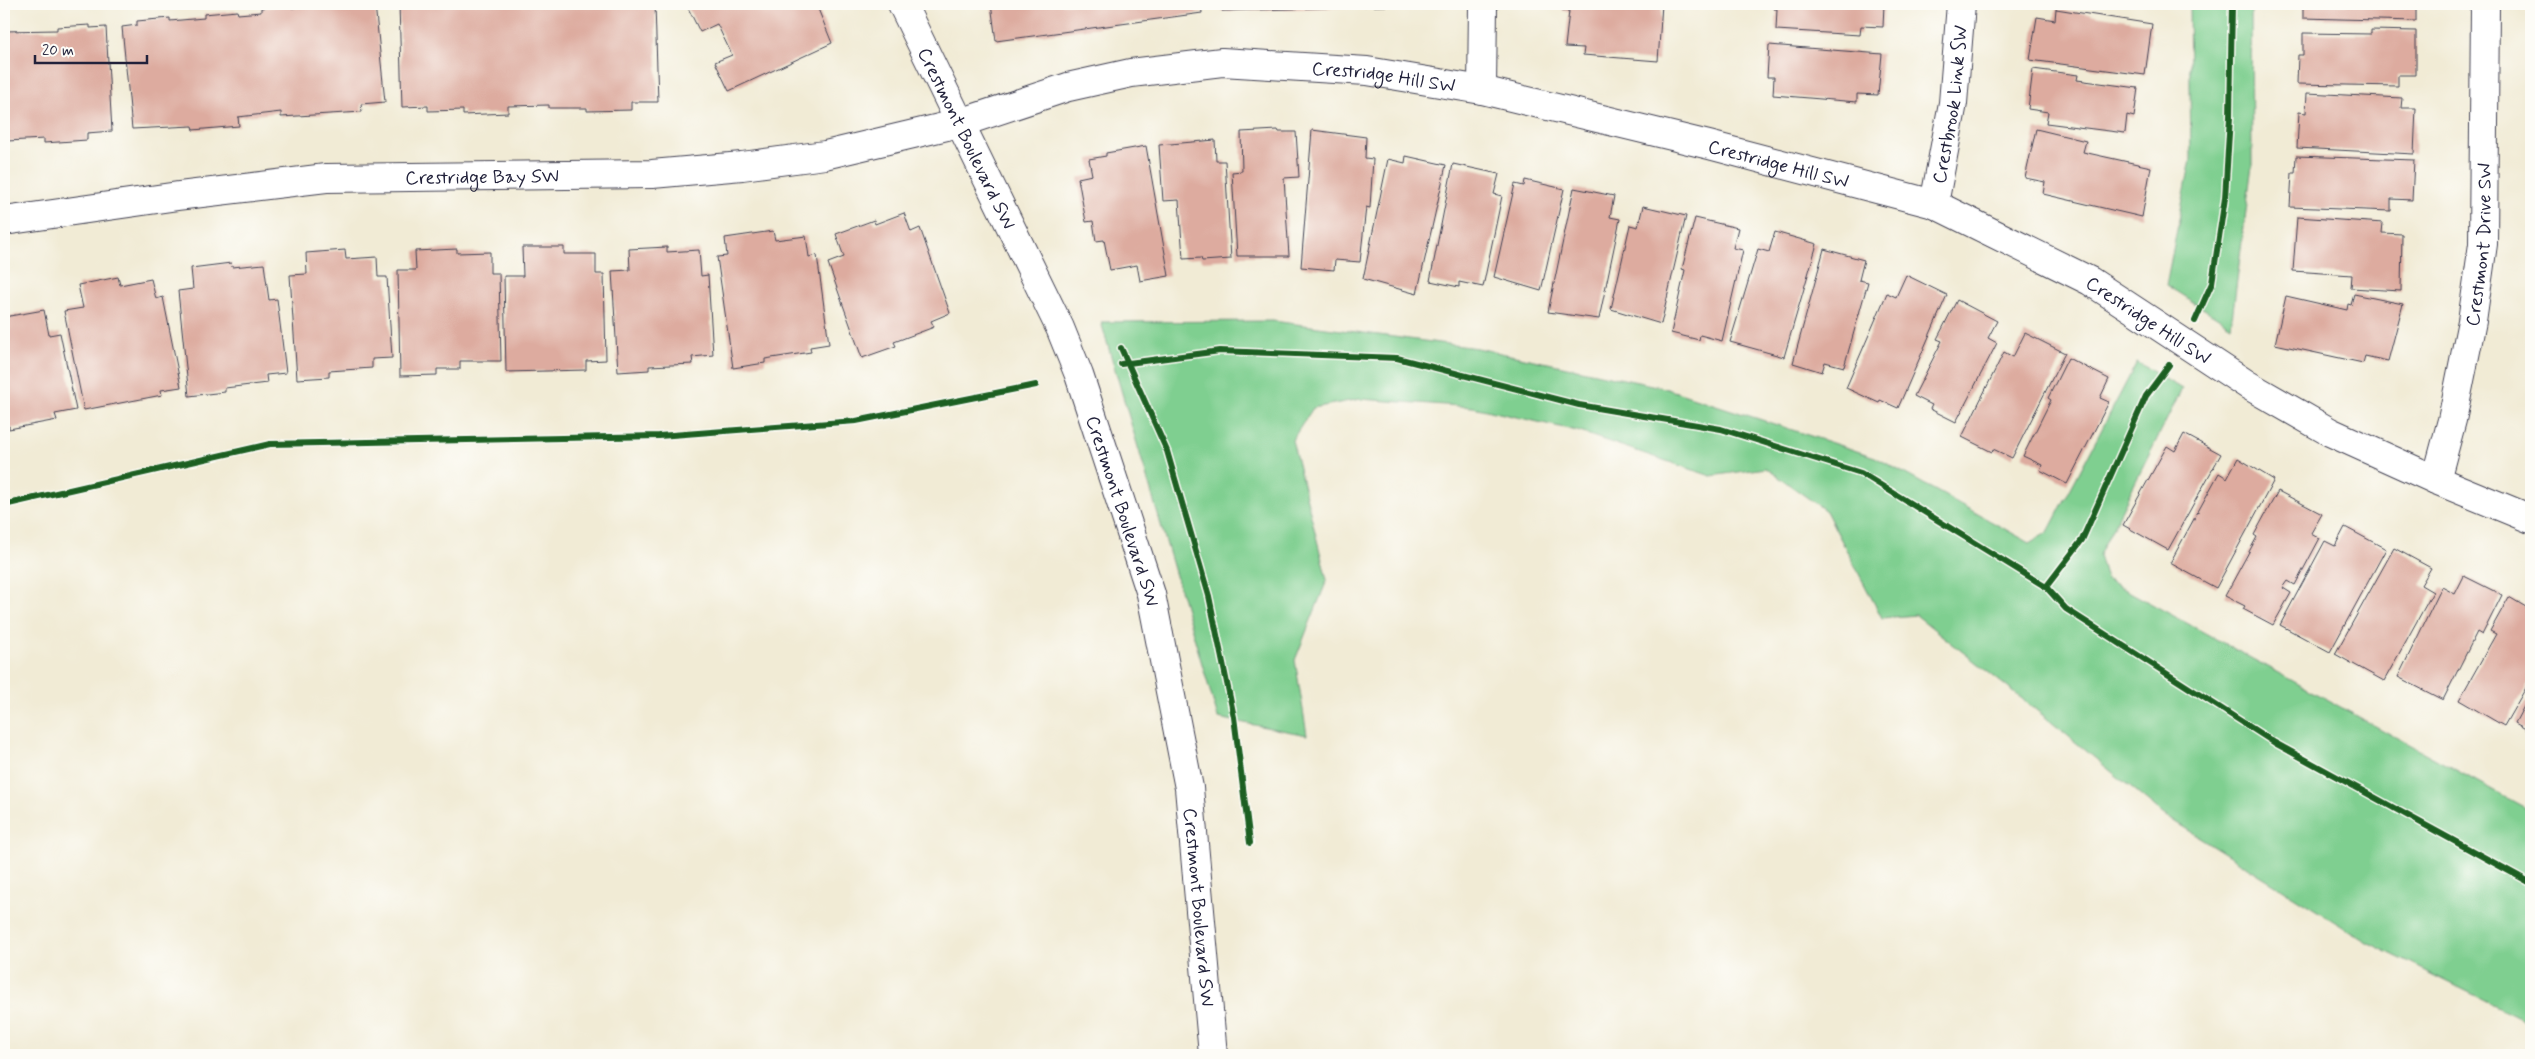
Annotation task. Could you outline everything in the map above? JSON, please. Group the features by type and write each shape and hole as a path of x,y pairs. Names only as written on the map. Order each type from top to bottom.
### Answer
{"street":[{"name":"Crestmont Boulevard SW","path":"902,4 1060,328 1079,375 1151,594 1189,788 1213,1055"},
{"path":"1482,90 1483,4"},
{"name":"Crestbrook Link SW","path":"1934,204 1954,103 1961,4"},
{"name":"Crestmont Drive SW","path":"2436,480 2452,420 2470,330 2483,244 2485,4"},
{"name":"Crestridge Hill SW","path":"960,123 1068,87 1131,73 1222,62 1366,71 1482,90 1709,144 1934,204 2090,281 2248,384 2330,432 2436,480 2531,519"},
{"name":"Crestridge Bay SW","path":"4,221 178,196 326,178 652,174 742,166 825,155 960,123"}],"green space":[{"path":"2189,4 2251,4 2252,165 2231,326 2166,285 2191,159"},
{"path":"1273,321 1477,348 1661,387 1875,457 2030,543 2048,532 2137,362 2182,389 2099,555 2106,579 2531,811 2531,1023 2367,942 2164,815 2050,721 1916,615 1882,618 1826,511 1766,468 1711,476 1577,431 1473,407 1360,399 1313,408 1292,440 1327,580 1295,660 1307,735 1218,718 1101,322"}],"building":[{"path":"326,4 375,4 385,102 361,104 362,112 281,117 281,112 238,117 239,126 193,130 192,126 132,129 122,27 137,25 137,21 170,18 170,21 204,18 204,14 237,11 238,14 261,12 261,8 292,5 292,8"},
{"path":"399,4 655,4 658,102 631,102 631,110 587,111 587,108 549,108 549,105 508,106 508,113 463,115 463,110 428,111 428,106 402,107"},
{"path":"686,4 816,4 832,43 729,91 715,62 732,55 717,24 700,32"},
{"path":"991,4 1201,4 1202,13 996,41"},
{"path":"1222,4 1416,4 1416,5 1222,11"},
{"path":"1564,4 1662,4 1658,61 1583,55 1584,48 1565,47 1569,11 1563,11"},
{"path":"1774,4 1884,4 1883,27 1861,26 1860,35 1776,30 1777,9 1774,9"},
{"path":"2303,4 2416,4 2416,21 2303,18"},
{"path":"2056,9 2152,24 2145,75 2030,60 2037,17 2055,20"},
{"path":"90,25 90,28 106,27 112,131 87,133 87,140 44,143 44,139 7,141 6,137 4,138 4,31 57,30 57,27"},
{"path":"2371,30 2416,31 2416,75 2398,75 2398,86 2297,84 2298,55 2303,55 2303,33 2371,34"},
{"path":"1769,45 1882,54 1878,95 1857,94 1857,102 1773,95 1774,77 1767,77"},
{"path":"2033,69 2078,75 2077,80 2138,88 2134,117 2127,115 2125,133 2046,123 2048,112 2028,109"},
{"path":"2307,93 2402,98 2401,108 2416,108 2414,154 2297,148 2299,112 2306,113"},
{"path":"2036,129 2086,141 2083,152 2151,167 2142,217 2043,194 2045,182 2025,178"},
{"path":"1278,130 1279,132 1296,132 1299,177 1284,178 1289,256 1237,256 1232,172 1242,171 1241,132"},
{"path":"1312,130 1366,137 1365,158 1373,159 1370,208 1366,207 1360,262 1335,260 1334,270 1301,267"},
{"path":"1215,140 1216,161 1225,161 1231,259 1202,261 1201,258 1183,259 1179,200 1163,201 1159,145"},
{"path":"1146,146 1169,276 1140,281 1137,265 1110,270 1104,240 1096,241 1093,221 1086,222 1078,178 1092,175 1089,159 1106,156 1106,153"},
{"path":"1406,156 1446,165 1417,294 1363,279 1388,159 1405,163"},
{"path":"2296,156 2414,160 2412,200 2391,199 2391,211 2290,207 2292,173 2295,173"},
{"path":"1453,164 1499,174 1494,194 1502,196 1483,287 1459,282 1459,287 1430,281"},
{"path":"1525,180 1564,189 1541,291 1494,277 1515,184 1524,186"},
{"path":"1574,188 1614,196 1610,217 1620,219 1599,319 1548,312"},
{"path":"1643,206 1686,216 1661,324 1611,309 1630,225 1638,227"},
{"path":"904,213 911,232 920,228 950,313 931,321 934,327 894,342 896,346 862,358 828,263 844,257 836,234 874,220 875,224"},
{"path":"2297,217 2383,223 2382,233 2402,234 2401,291 2351,288 2352,275 2293,271"},
{"path":"1695,218 1738,228 1733,248 1743,250 1722,341 1700,335 1699,340 1671,333 1685,270 1682,269"},
{"path":"773,231 775,240 806,236 809,257 817,255 829,344 810,347 811,352 765,359 765,363 733,368 717,257 727,256 725,238"},
{"path":"1775,232 1817,244 1784,357 1730,342 1758,249 1769,252"},
{"path":"522,247 564,247 564,254 596,254 596,274 604,274 606,360 586,361 586,370 506,372 504,276 523,276"},
{"path":"667,247 667,252 699,250 701,276 708,275 713,355 692,357 693,364 649,366 649,370 618,372 612,271 630,270 629,249"},
{"path":"457,249 457,253 490,252 490,273 499,273 501,361 460,361 460,369 437,369 437,375 400,376 398,270 416,270 415,251"},
{"path":"1824,249 1864,260 1859,280 1868,282 1844,367 1825,362 1822,372 1793,363"},
{"path":"345,250 346,259 377,257 378,277 387,277 392,358 372,359 372,368 329,371 329,377 297,379 290,275 307,274 306,253"},
{"path":"231,263 232,267 264,264 269,300 277,299 286,373 266,375 267,383 225,388 225,392 189,396 178,291 193,289 191,268"},
{"path":"1906,275 1947,295 1898,408 1880,400 1879,403 1846,388 1887,293 1896,297"},
{"path":"118,277 120,285 151,279 156,299 163,297 181,387 161,390 162,395 84,410 64,311 83,308 78,285"},
{"path":"2354,294 2403,304 2388,361 2365,356 2363,363 2275,344 2286,296 2347,310 2348,304 2351,305"},
{"path":"1957,300 1997,321 1988,338 1997,343 1956,422 1930,409 1932,405 1914,396 1942,341 1937,339"},
{"path":"44,310 49,335 60,333 76,410 55,414 57,420 9,429 9,426 4,427 4,317"},
{"path":"2025,333 2065,353 2012,458 1993,449 1992,452 1962,437 2004,352 2013,357"},
{"path":"2068,358 2109,379 2100,398 2109,402 2067,484 2040,470 2042,465 2023,456 2051,400 2048,398"},
{"path":"2184,434 2221,454 2168,550 2123,525 2167,446 2175,451"},
{"path":"2238,458 2274,480 2216,588 2170,563 2219,473 2227,478"},
{"path":"2278,491 2322,514 2311,533 2320,538 2295,585 2288,581 2283,588 2291,593 2273,625 2243,609 2245,606 2225,596 2257,537 2254,535"},
{"path":"2345,527 2386,549 2330,652 2280,625 2325,541 2335,546"},
{"path":"2394,548 2431,568 2421,585 2433,592 2384,681 2335,654"},
{"path":"2464,576 2502,595 2482,635 2477,632 2443,700 2398,677 2442,587 2455,594"},
{"path":"2509,597 2531,610 2531,679 2504,726 2459,700 2496,634 2490,631"},
{"path":"2531,693 2531,732 2515,723"}],"cycle path":[{"path":"2195,321 2212,283 2225,198 2230,117 2232,4"},
{"path":"1121,348 1167,451 1209,596 1234,717 1250,843"},
{"path":"1121,364 1220,351 1397,358 1579,405 1721,429 1861,473 2046,587 2066,609 2275,743 2531,883"},
{"path":"2046,587 2082,540 2146,396 2169,365"},
{"path":"4,505 270,444 659,436 856,421 1036,385"}]}
